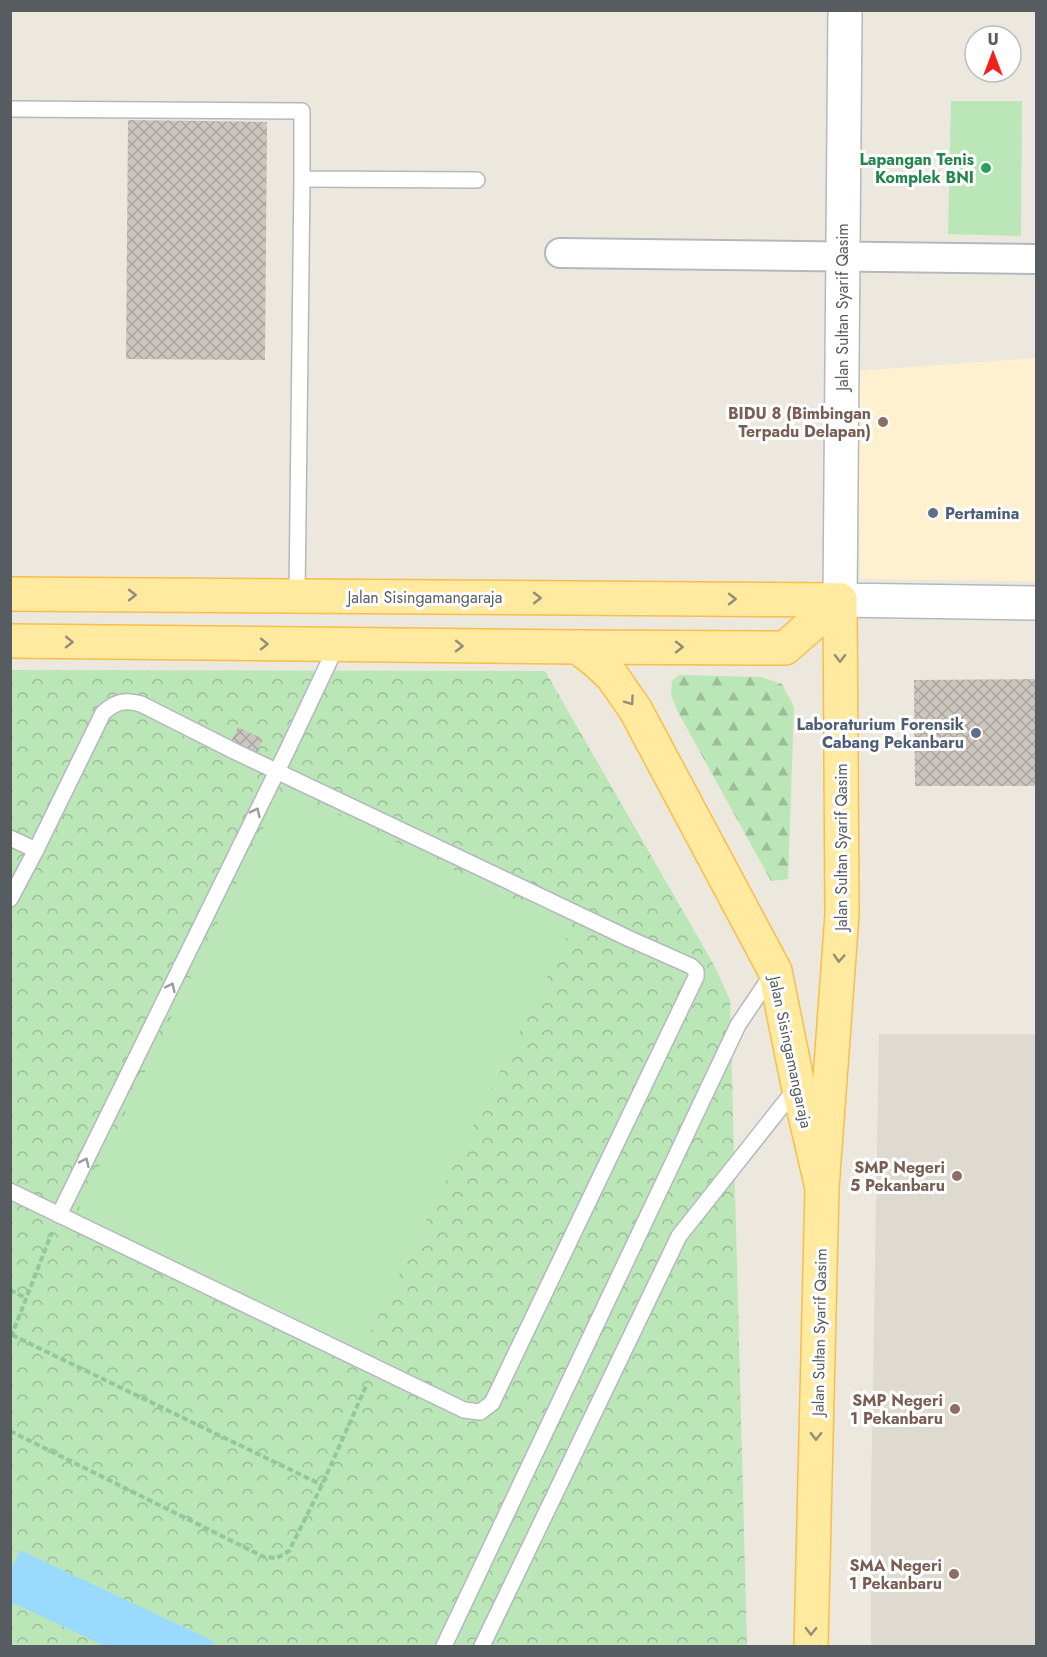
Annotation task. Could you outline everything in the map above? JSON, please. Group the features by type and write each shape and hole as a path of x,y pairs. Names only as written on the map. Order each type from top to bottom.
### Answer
{"main road":[{"name":"Jalan Sultan Syarif Qasim","path":"811,1647 822,1188 842,915 840,600 845,10"},
{"name":"Jalan Sisingamangaraja","path":"10,594 1036,603"},
{"path":"16,638 337,645 784,648 840,600"},
{"name":"Jalan Sisingamangaraja","path":"578,647 612,676 635,709 775,971 822,1188"}],"street":[{"path":"560,253 1036,259"}],"lane":[{"path":"10,109 302,111 297,596"},
{"path":"302,179 477,180"},
{"path":"59,1215 337,645"},
{"path":"10,899 103,713 118,702 130,701 141,704 234,751 691,966 696,971 696,978 492,1403 480,1412 464,1410 10,1191"},
{"path":"10,838 36,850"},
{"path":"444,1647 738,1025 775,971"},
{"path":"482,1647 680,1236 798,1085"}],"path":[{"path":"59,1215 11,1336 322,1485"},
{"path":"10,1290 26,1298"},
{"path":"10,1431 264,1557 276,1558 289,1551 322,1485 374,1367"}],"shaded area":[{"path":"1036,358 1036,581 860,579 858,371"},
{"path":"879,1034 1036,1034 1036,1646 871,1646 871,1499"}],"green space":[{"name":"Lapangan Tenis Komplek BNI","path":"951,101 1022,101 1021,236 948,234"},
{"path":"11,670 545,671 714,965 730,1000 747,1646 11,1646"},
{"path":"679,675 761,677 782,684 794,707 788,879 771,881 678,712 671,695 672,681"},
{"path":"291,792 564,923 567,937 366,1341 347,1354 85,1227 79,1208 280,794"}],"water":[{"path":"20,1550 211,1640 215,1646 105,1646 11,1602 11,1571"}],"building":[{"path":"128,120 267,122 265,360 126,359"},
{"name":"Laboraturium Forensik Cabang Pekanbaru","path":"1036,679 1036,786 915,786 914,680"},
{"path":"238,727 263,739 256,754 231,742"}],"place":[{"name":"Lapangan Tenis Komplek BNI","path":"986,168"},
{"name":"BIDU 8 (Bimbingan Terpadu Delapan)","path":"883,422"},
{"name":"Pertamina","path":"933,513"},
{"name":"Laboraturium Forensik Cabang Pekanbaru","path":"976,733"},
{"name":"SMP Negeri 5 Pekanbaru","path":"957,1176"},
{"name":"SMP Negeri 1 Pekanbaru","path":"955,1409"},
{"name":"SMA Negeri 1 Pekanbaru","path":"954,1574"}]}
